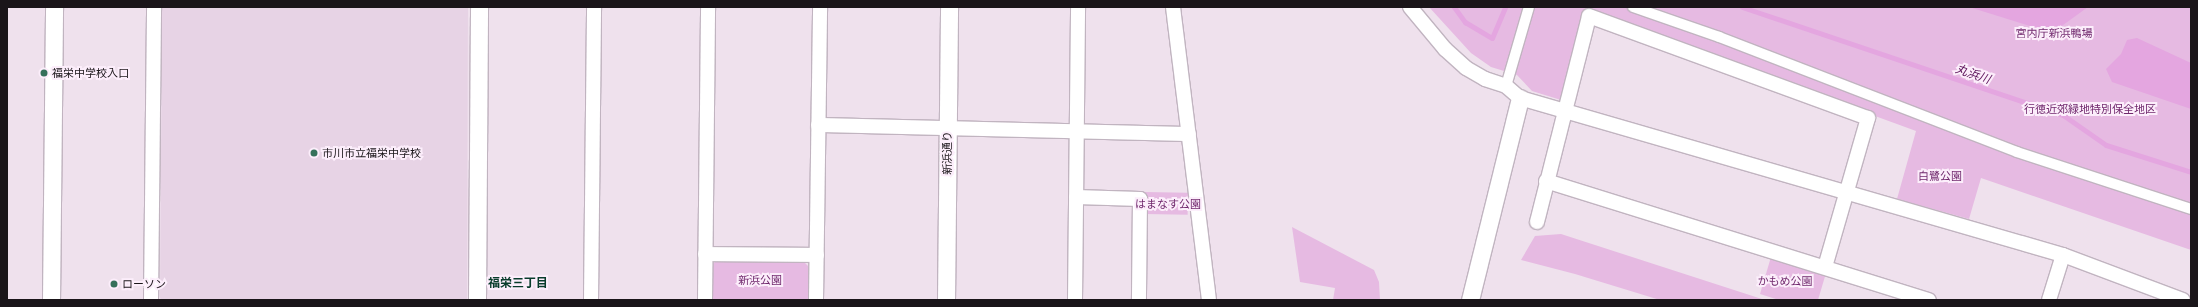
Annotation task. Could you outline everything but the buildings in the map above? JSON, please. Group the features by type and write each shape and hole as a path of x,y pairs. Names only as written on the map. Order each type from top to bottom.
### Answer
{"street":[{"path":"51,300 54,7"},
{"path":"152,300 154,7"},
{"path":"477,300 479,7"},
{"path":"591,300 594,7"},
{"path":"705,300 708,7"},
{"path":"816,300 820,7"},
{"name":"新浜通り","path":"946,300 949,7"},
{"path":"1075,300 1078,7"},
{"path":"1173,7 1209,300"},
{"path":"1410,7 1445,49 1466,68 1485,79 1506,86 1520,98 2063,255 2183,300"},
{"path":"1506,86 1529,7"},
{"path":"1633,7 1726,40 2017,152 2191,208"},
{"path":"1537,222 1546,181 1589,16 1868,118 1825,267"},
{"path":"1470,300 1520,98"},
{"path":"818,125 1189,134"},
{"path":"1546,181 1930,300"},
{"path":"1076,197 1140,199 1139,300"},
{"path":"705,254 817,255"},
{"path":"2049,300 2063,255"}],"shaded area":[{"name":"市川市立福栄中学校","path":"162,7 468,7 467,300 162,300 160,298"},
{"path":"1969,7 2088,7 2052,33"},
{"path":"2137,38 2191,63 2191,109 2112,82 2106,69 2121,54 2127,40"}],"green space":[{"name":"行徳近郊緑地特別保全地区","path":"1429,7 2191,7 2191,250 1981,178 1969,219 1897,199 1916,131 1586,10 1561,100 1532,91 1517,75 1491,67 1471,53"},
{"name":"はまなす公園","path":"1145,192 1188,193 1188,215 1145,214"},
{"path":"1292,227 1374,270 1379,282 1380,300 1333,300 1335,288 1300,282"},
{"path":"1561,234 1765,300 1660,300 1575,274 1521,260 1535,236"},
{"name":"かもめ公園","path":"1771,257 1826,273 1818,300 1779,300 1760,294"},
{"name":"新浜公園","path":"717,260 803,261 808,266 808,300 712,300 713,264"}],"waterway":[{"name":"丸浜川","path":"1454,7 1465,22 1492,38 1505,7"},
{"name":"丸浜川","path":"1742,7 2063,115 2106,145 2191,172"}],"place":[{"name":"福栄中学校入口","path":"44,73"},
{"name":"市川市立福栄中学校","path":"314,153"},
{"name":"ローソン","path":"114,284"}],"district":[{"name":"福栄三丁目","path":"518,283"}],"park label":[{"name":"宮内庁新浜鴨場","path":"2054,33"},
{"name":"白鷺公園","path":"1940,176"}]}
